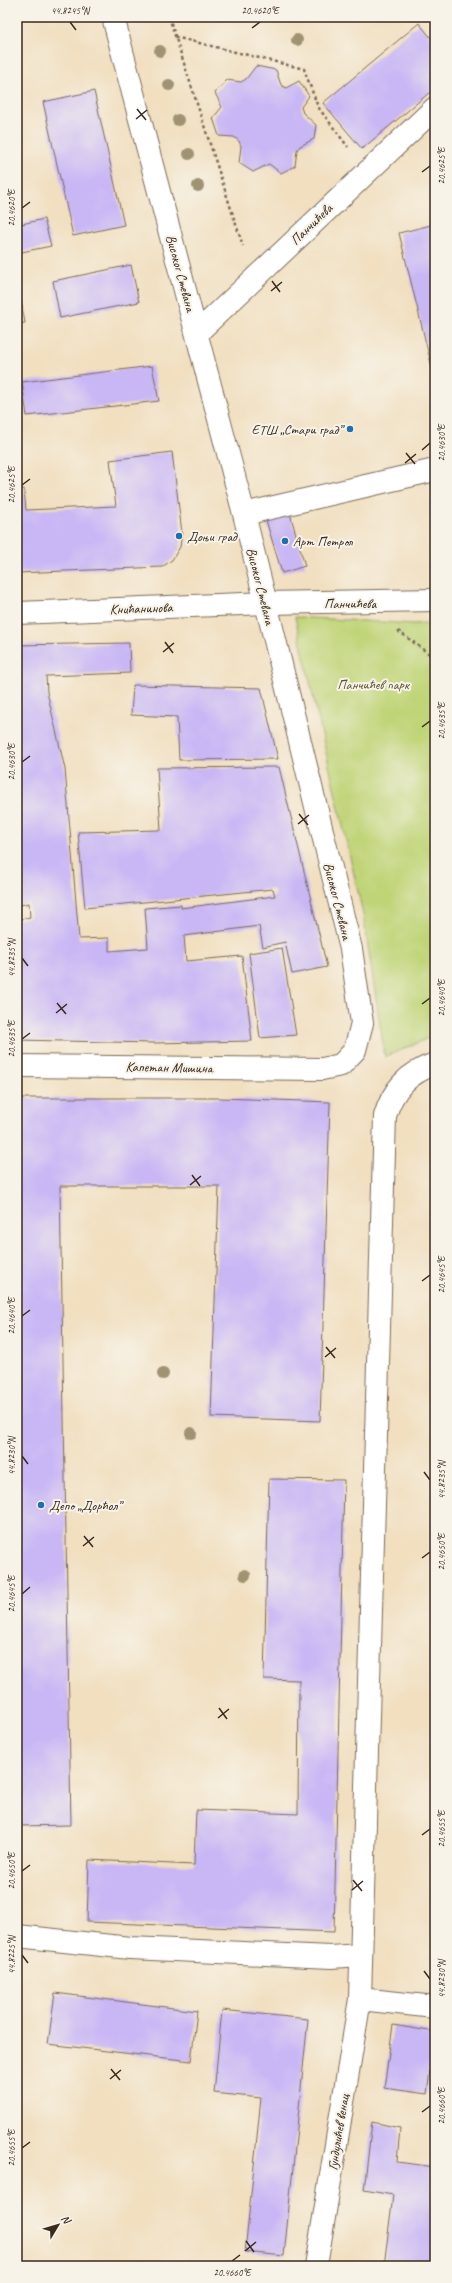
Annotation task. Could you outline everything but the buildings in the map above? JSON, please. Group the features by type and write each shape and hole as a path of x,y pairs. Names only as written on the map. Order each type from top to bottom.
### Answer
{"street":[{"name":"Високог Стевана","path":"113,17 244,514 351,949 362,1023 355,1050 341,1066 322,1069"},
{"name":"Панчићева","path":"197,333 366,172 432,113"},
{"path":"244,514 435,470"},
{"name":"Панчићева","path":"265,603 435,600"},
{"name":"Книћанинова","path":"17,613 265,603"},
{"name":"Гундулићев венац","path":"316,2266 360,1999 360,1955 386,1116 390,1100 397,1088 418,1071 435,1064"},
{"name":"Капетан Мишина","path":"17,1066 322,1069"},
{"path":"17,1936 130,1948 331,1957 360,1955"},
{"path":"360,1999 435,2007"}],"path":[{"path":"169,17 253,279"},
{"path":"175,37 304,69 318,107 366,172"}],"green space":[{"name":"Панчићев парк","path":"295,617 415,624 435,622 435,1035 385,1057 363,914"}],"place":[{"name":"ЕТШ „Стари град”","path":"350,429"},
{"name":"Доњи град","path":"179,536"},
{"name":"Арт Петрол","path":"285,541"},
{"name":"Депо „Дорћол”","path":"41,1505"}]}
